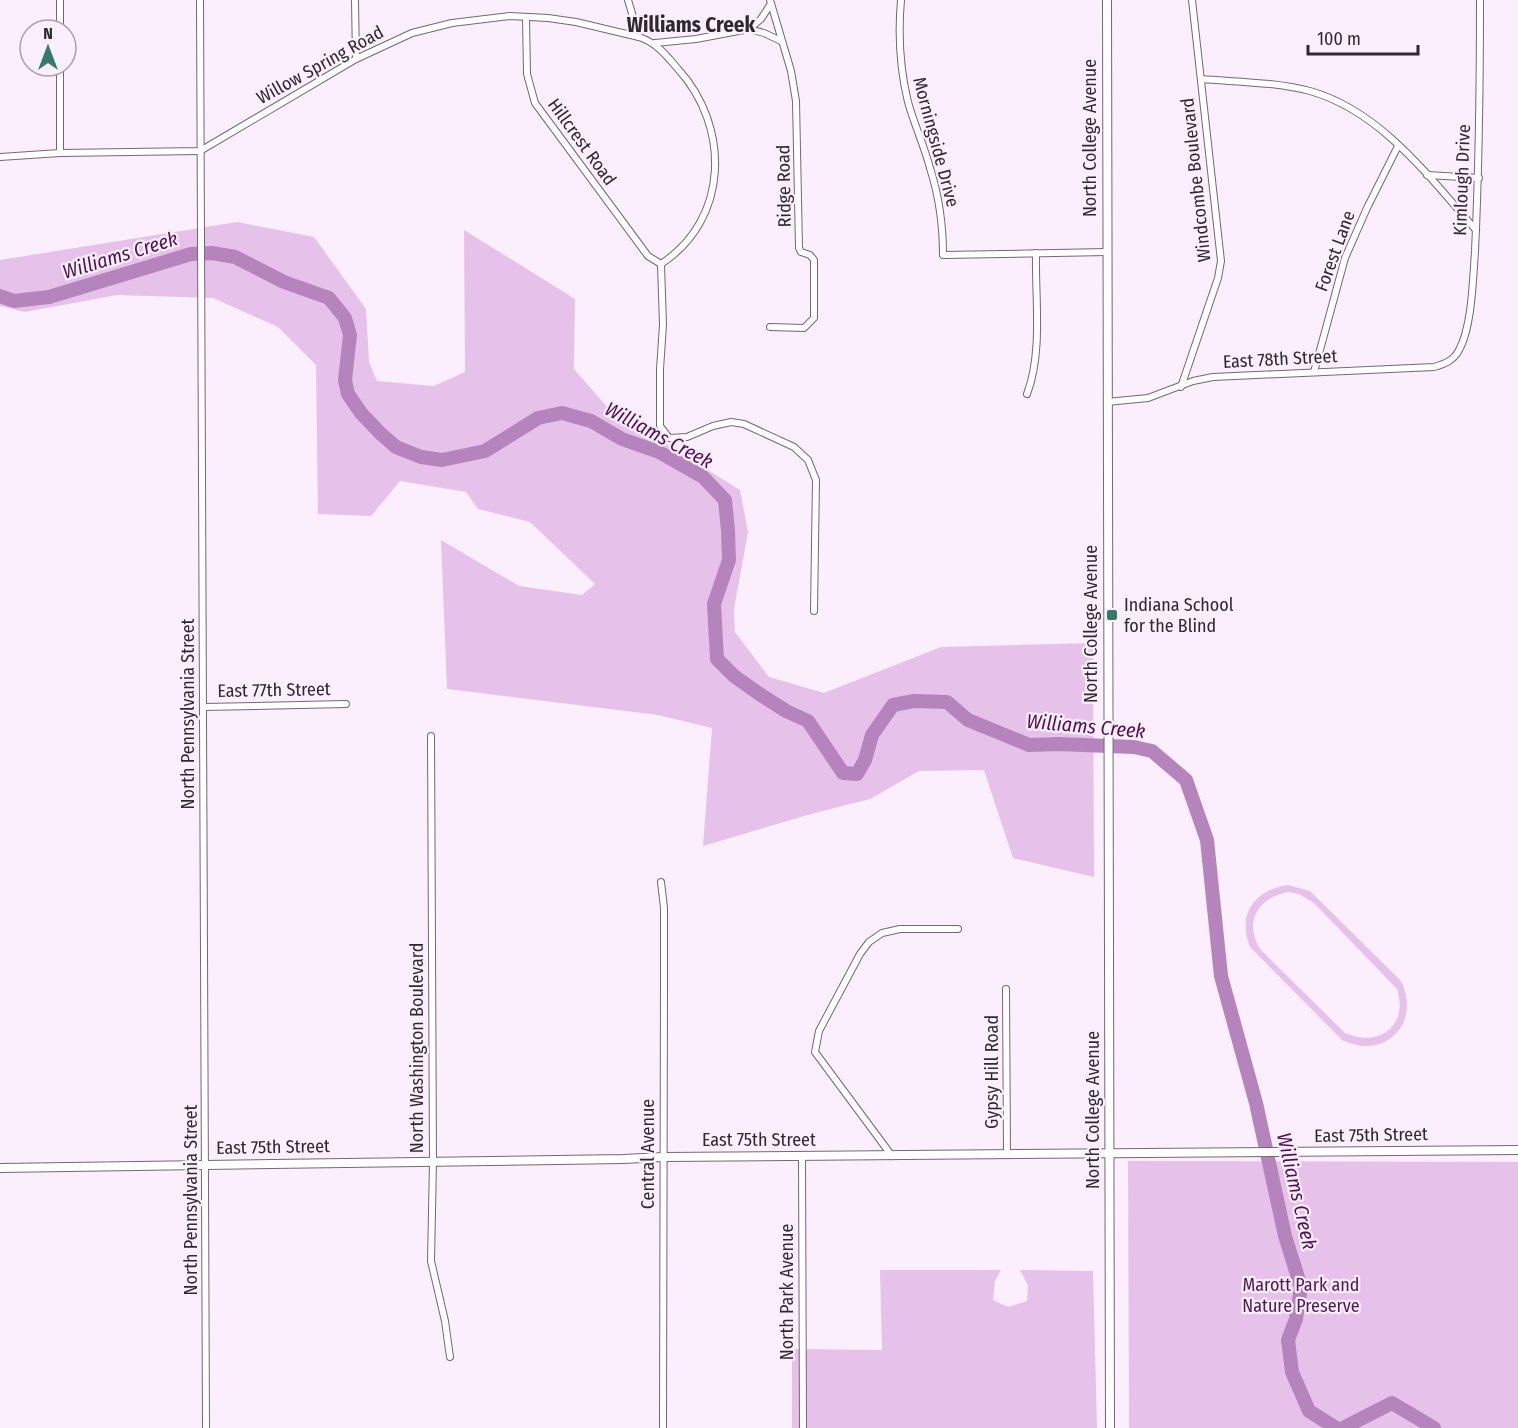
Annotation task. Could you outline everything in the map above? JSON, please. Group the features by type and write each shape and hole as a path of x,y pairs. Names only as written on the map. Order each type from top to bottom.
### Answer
{"street":[{"path":"60,0 60,18"},
{"name":"North Pennsylvania Street","path":"200,0 206,1428"},
{"path":"355,0 356,58"},
{"path":"628,0 639,37"},
{"name":"Morningside Drive","path":"901,0 900,39 904,78 912,115 934,182 941,222 943,255 1036,253"},
{"name":"North College Avenue","path":"1107,0 1110,1428"},
{"name":"Windcombe Boulevard","path":"1181,387 1221,264 1192,0"},
{"name":"Kimlough Drive","path":"1454,357 1461,347 1466,328 1473,282 1479,178 1479,1"},
{"path":"749,29 761,19 770,2"},
{"name":"Ridge Road","path":"770,2 791,71 796,101 799,248 801,252 810,255 814,260 814,318 804,328 770,327"},
{"name":"Willow Spring Road","path":"200,151 356,58 427,28 477,19 526,17 576,22 655,43"},
{"name":"Hillcrest Road","path":"526,17 527,74 535,103 648,256 661,264"},
{"path":"655,43 696,39 749,29 781,41"},
{"path":"655,43 700,99 710,124 715,159 712,190 700,221 684,243 661,264 663,325 660,426 669,438 687,437 730,422 744,424 794,447 808,460 816,480 814,611"},
{"path":"60,78 60,153"},
{"path":"1201,79 1294,88 1323,95 1357,111 1398,146 1476,230"},
{"name":"Forest Lane","path":"1314,372 1345,258 1398,146"},
{"path":"0,157 60,153 200,151"},
{"path":"1426,175 1479,178"},
{"path":"1027,394 1036,355 1036,253 1107,252"},
{"name":"East 78th Street","path":"1107,402 1148,398 1193,381 1213,377 1434,367 1454,357"},
{"name":"East 77th Street","path":"203,707 346,704"},
{"name":"North Washington Boulevard","path":"430,736 433,1161 431,1261 445,1321 450,1357"},
{"name":"Central Avenue","path":"661,882 664,908 663,1427"},
{"path":"892,1156 816,1052 819,1031 860,954 869,942 882,933 900,929 958,929"},
{"name":"Gypsy Hill Road","path":"1006,988 1007,1154"},
{"name":"East 75th Street","path":"0,1168 663,1157 1518,1150"},
{"name":"North Park Avenue","path":"802,1156 802,1428"}],"green space":[{"path":"237,222 314,237 366,309 369,362 377,381 434,386 465,372 464,230 575,299 574,369 608,408 740,490 748,532 734,609 735,632 769,677 824,693 941,647 1093,643 1094,877 1013,858 984,770 919,771 870,799 703,846 712,728 658,715 447,689 441,540 519,586 582,595 595,584 530,522 478,509 466,492 400,481 371,516 318,514 316,365 278,327 213,298 117,295 25,312 0,306 0,260"},
{"path":"1288,885 1310,891 1401,981 1407,1011 1403,1024 1385,1042 1372,1046 1357,1045 1342,1040 1250,947 1246,924 1247,914 1258,898 1276,888","holes":["1288,892 1299,894 1314,903 1397,989 1400,1002 1399,1014 1388,1031 1369,1038 1345,1033 1261,950 1253,930 1256,913 1261,906 1277,895"]},
{"name":"Marott Park and Nature Preserve","path":"1128,1161 1518,1162 1518,1428 1129,1428"},
{"path":"880,1270 1001,1270 995,1281 993,1300 1008,1307 1027,1301 1028,1285 1020,1270 1093,1271 1097,1428 792,1428 792,1349 882,1350"}],"waterway":[{"name":"Williams Creek","path":"0,296 14,301 49,297 191,254 212,253 235,257 284,282 329,298 345,318 350,335 345,380 348,394 361,413 396,447 421,457 442,460 485,451 538,418 562,413 591,421 622,439 659,452 703,477 725,500 729,560 714,604 717,659 734,676 758,693 786,711 808,721 843,773 857,774 865,760 872,735 893,705 914,701 947,702 968,720 1029,745 1134,747 1152,751 1186,780 1207,840 1221,976 1256,1103 1285,1236 1301,1287 1296,1319 1288,1340 1292,1372 1309,1411 1336,1428"},
{"name":"Williams Creek","path":"1343,1428 1392,1403 1434,1428"}],"place":[{"name":"Indiana School for the Blind","path":"1112,615"}],"district":[{"name":"Williams Creek","path":"691,25"}]}
